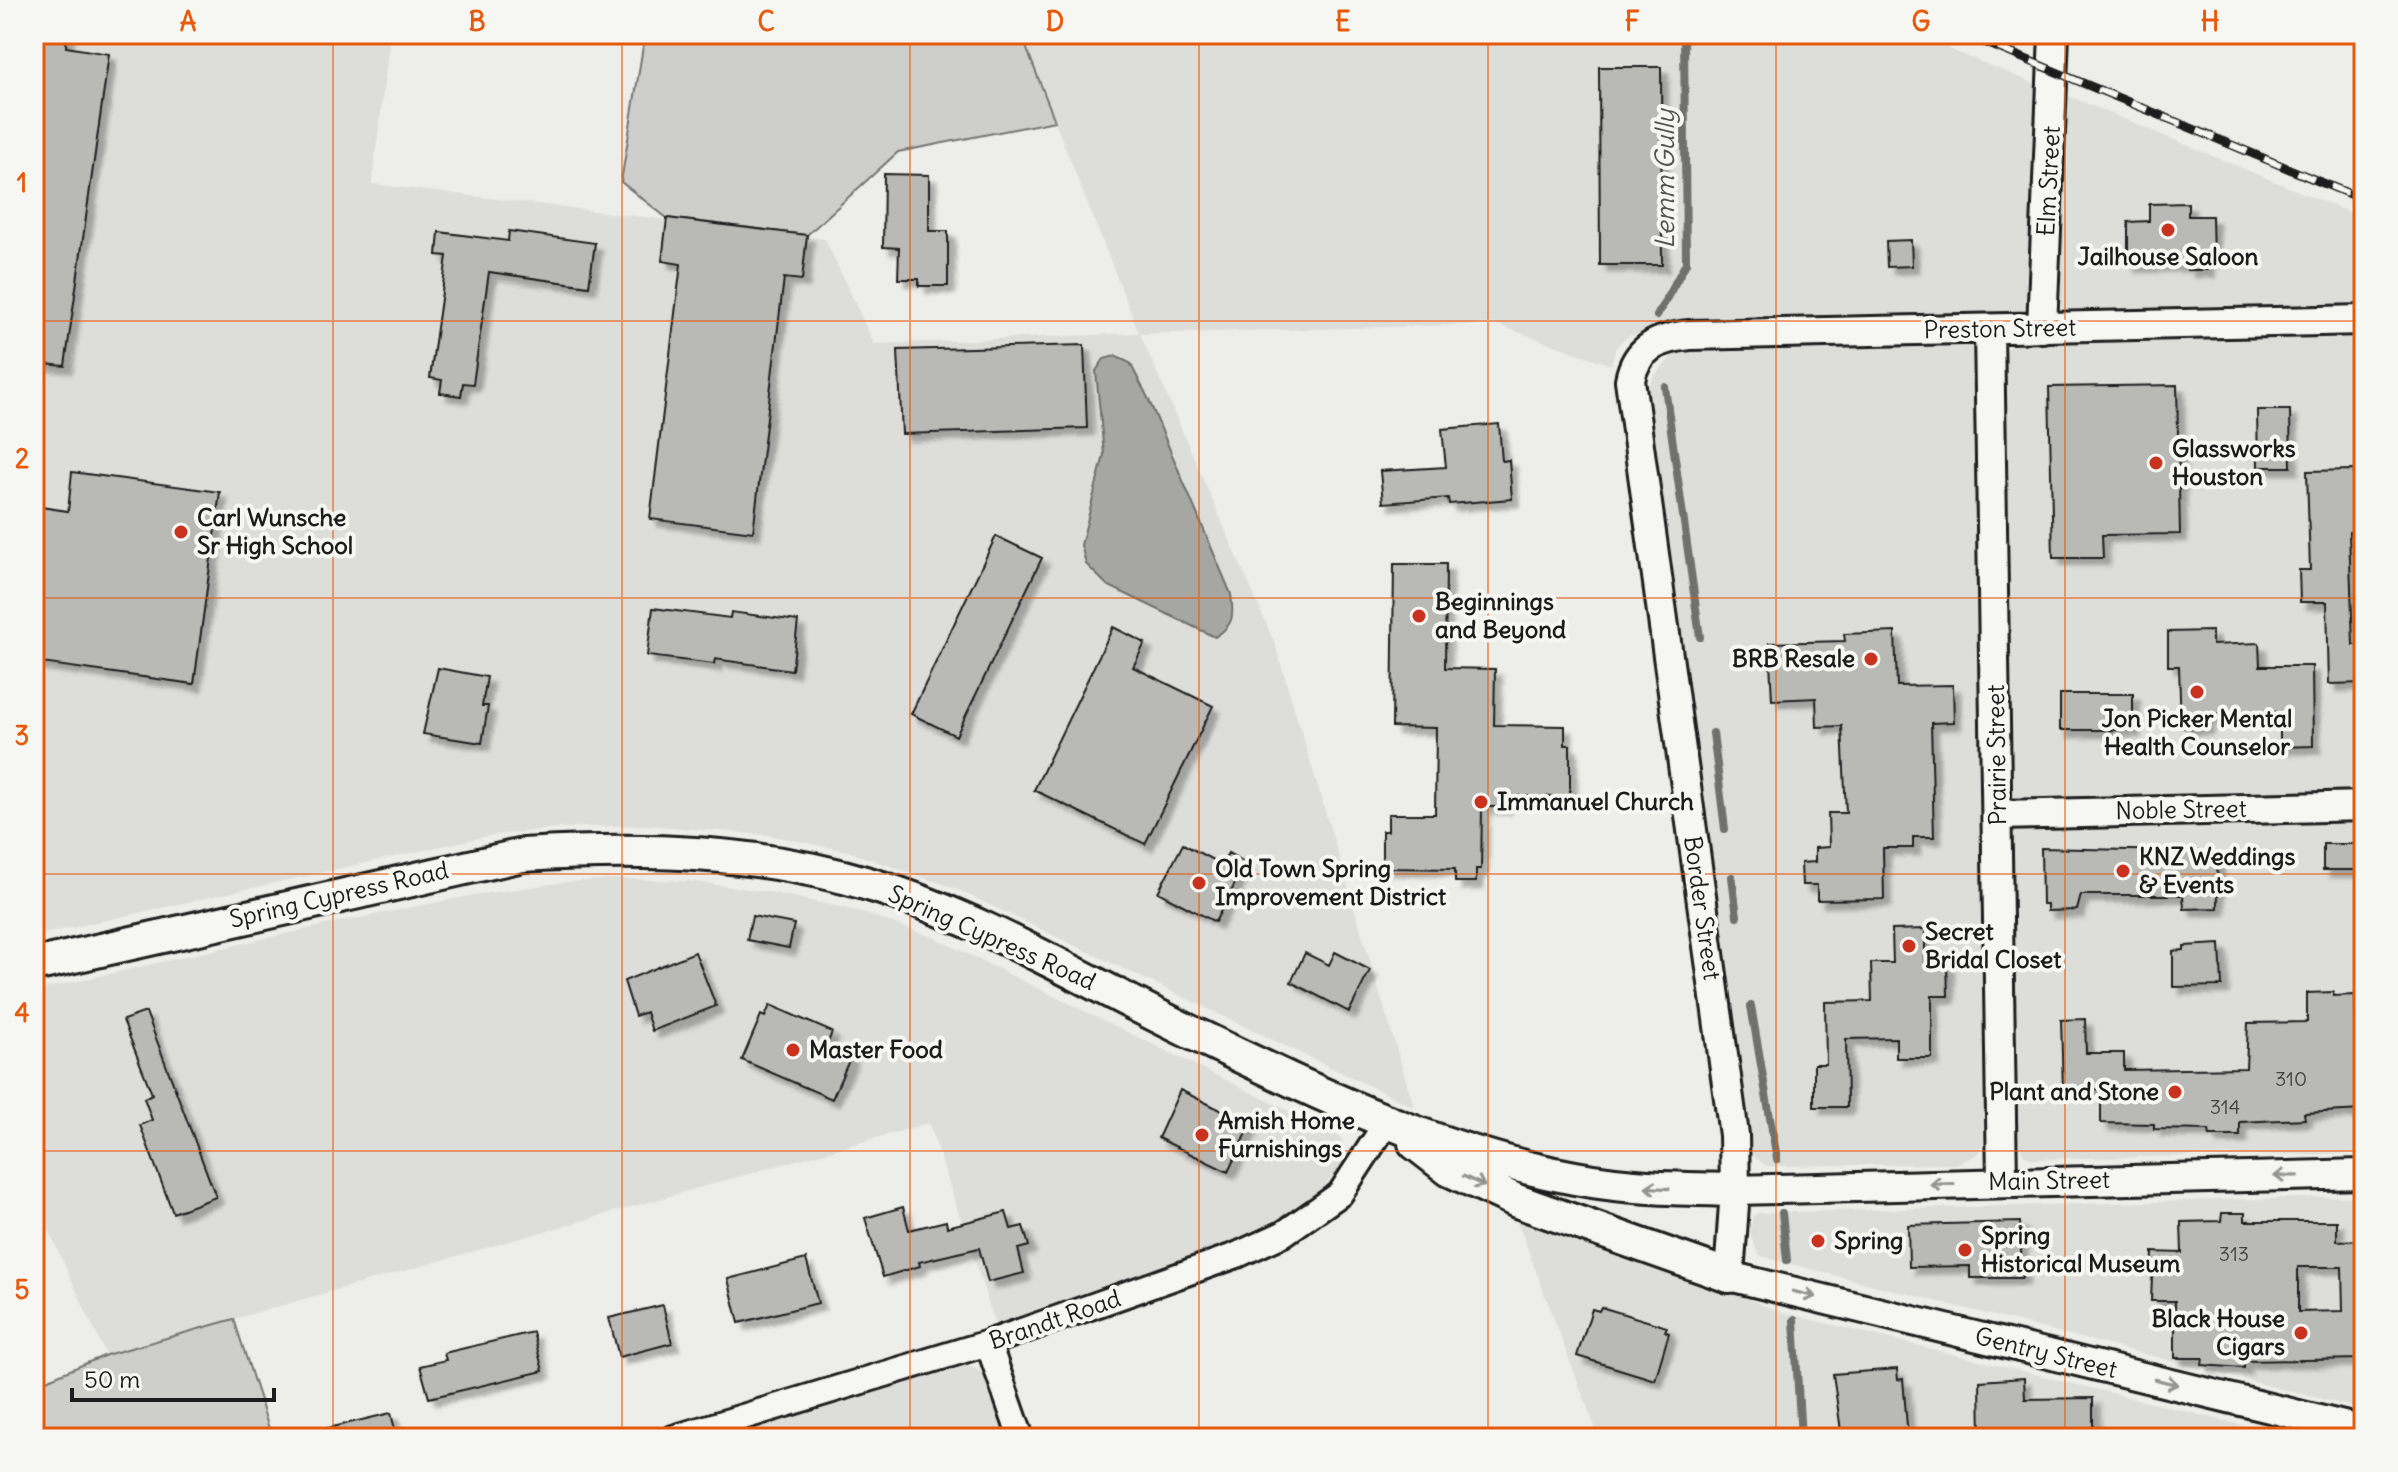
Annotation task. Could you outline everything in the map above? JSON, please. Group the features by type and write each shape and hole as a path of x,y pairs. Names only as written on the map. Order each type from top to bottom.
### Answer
{"main road":[{"name":"Spring Cypress Road","path":"34,965 523,855 595,851 746,858 810,868 907,896 1038,953 1187,1030 1387,1122 1465,1151 1577,1179 1643,1187 1735,1190"},
{"path":"1387,1122 1450,1170 1517,1201 1729,1276"}],"street":[{"name":"Elm Street","path":"2042,328 2054,34"},
{"name":"Preston Street","path":"1641,352 1661,341 1690,335 2364,320"},
{"name":"Prairie Street","path":"1989,329 1999,815 2002,1181"},
{"name":"Border Street","path":"1641,352 1633,365 1630,390 1734,1135 1735,1190 1729,1276"},
{"name":"Noble Street","path":"1999,815 2364,806"},
{"name":"Brandt Road","path":"673,1438 988,1343 1237,1255 1283,1234 1340,1194 1387,1122"},
{"name":"Main Street","path":"1735,1190 2364,1174"},
{"name":"Gentry Street","path":"1729,1276 2364,1431"},
{"path":"988,1343 1021,1438"}],"shaded area":[{"path":"34,34 390,34 372,184 825,239 874,344 1139,333 1020,34 1911,34 2041,86 2031,295 2025,309 2017,315 1671,326 1628,336 1616,347 1611,365 1496,324 1140,334 1275,644 1414,1107 954,888 847,851 768,835 645,825 557,828 488,836 34,936"},
{"path":"645,34 1021,34 1055,121 898,152 807,235 667,218 621,182"},
{"path":"2066,95 2358,216 2361,309 2079,315 2062,308 2058,300"},
{"path":"2364,335 2364,793 2026,801 2014,798 2011,787 2004,352 2015,340"},
{"path":"1967,342 1974,345 1977,353 1980,666 1986,776 1987,1029 1983,1144 1977,1154 1958,1164 1766,1166 1751,1154 1645,408 1647,391 1653,377 1676,352 1693,346"},
{"path":"1115,356 1130,363 1148,398 1231,594 1231,619 1215,637 1107,585 1086,564 1081,545 1104,455 1096,371 1104,359"},
{"path":"2364,818 2364,1153 2033,1159 2024,1155 2018,1143 2011,839 2018,825"},
{"path":"620,879 688,881 770,892 858,911 935,938 1328,1130 1341,1138 1345,1147 1341,1168 1318,1193 1266,1228 1226,1246 996,1326 929,1123 106,1355 34,1198 34,991 338,922 474,895 565,882"},
{"path":"2364,1196 2364,1410 1779,1261 1759,1255 1750,1234 1753,1216 1759,1213"},
{"path":"1511,1205 1596,1243 1784,1313 2295,1438 1599,1438"},
{"path":"234,1319 272,1438 34,1438 34,1385 106,1355"},
{"path":"968,1365 985,1374 1006,1438 718,1438"}],"building":[{"path":"34,34 67,34 66,47 109,54 65,366 34,363"},
{"path":"1599,67 1661,67 1662,265 1600,265"},
{"path":"884,174 929,175 929,231 948,231 948,286 919,286 919,279 898,279 899,248 883,247"},
{"path":"2188,203 2188,216 2212,216 2213,259 2207,259 2208,270 2187,270 2187,264 2128,265 2128,222 2149,221 2149,204"},
{"path":"667,218 807,235 802,280 784,278 753,532 650,519 681,264 662,261"},
{"path":"509,231 595,243 589,286 489,272 473,384 463,383 461,396 440,393 442,380 430,378 447,256 437,255 439,232 508,241"},
{"path":"1911,240 1912,266 1887,267 1886,241"},
{"path":"1084,345 1087,428 902,434 898,350"},
{"name":"Glassworks Houston","path":"2177,385 2180,534 2102,535 2103,558 2053,558 2049,387"},
{"path":"2257,410 2290,410 2291,467 2258,467"},
{"path":"1499,424 1502,461 1509,460 1512,499 1449,504 1448,498 1383,503 1380,471 1446,467 1442,429"},
{"path":"2354,470 2354,482 2358,483 2359,518 2355,518 2355,532 2349,532 2353,645 2364,645 2364,683 2329,684 2327,602 2300,602 2299,570 2310,570 2307,471"},
{"path":"72,472 220,492 194,684 34,662 34,506 68,511"},
{"path":"996,536 1042,558 956,736 911,714"},
{"path":"1394,564 1446,564 1445,668 1495,669 1494,725 1565,726 1565,745 1570,745 1570,797 1503,796 1504,807 1482,807 1481,869 1476,869 1476,882 1455,882 1455,869 1386,868 1387,863 1382,862 1382,831 1388,831 1388,814 1435,814 1436,728 1392,727"},
{"path":"653,608 730,618 731,612 798,621 792,670 715,659 714,664 647,656"},
{"path":"1113,627 1145,643 1133,667 1213,706 1145,844 1034,790"},
{"path":"2212,631 2212,645 2259,643 2260,666 2312,666 2313,746 2280,747 2280,712 2214,714 2214,717 2206,718 2207,727 2181,728 2179,666 2168,666 2168,632"},
{"path":"1895,632 1897,686 1953,685 1954,722 1931,723 1934,837 1913,837 1913,848 1883,848 1884,899 1817,900 1817,885 1802,885 1801,863 1815,862 1815,848 1829,847 1828,813 1846,813 1842,726 1817,727 1816,698 1772,700 1769,643 1845,641 1844,634"},
{"path":"438,668 487,677 482,706 488,706 482,743 423,734"},
{"path":"2060,694 2133,694 2133,730 2060,730"},
{"path":"1183,844 1222,865 1228,853 1246,863 1215,922 1158,892"},
{"path":"2323,844 2364,844 2364,870 2323,870"},
{"path":"2041,848 2217,852 2218,908 2184,909 2183,895 2081,895 2077,910 2047,911 2047,904 2042,904"},
{"path":"752,916 794,924 789,948 747,940"},
{"path":"1925,929 1925,964 1947,964 1948,996 1932,996 1932,1058 1896,1058 1896,1038 1846,1039 1847,1107 1814,1107 1814,1064 1826,1064 1825,1002 1872,1001 1871,963 1893,963 1892,930"},
{"path":"2220,944 2222,986 2173,987 2173,951 2184,950 2184,946"},
{"path":"695,952 716,1006 652,1031 646,1012 635,1016 624,981"},
{"path":"1335,952 1370,970 1349,1012 1291,982 1305,953 1329,965"},
{"path":"2333,992 2333,996 2355,995 2356,1021 2364,1021 2364,1110 2304,1113 2305,1119 2240,1122 2240,1136 2210,1136 2209,1130 2154,1129 2154,1124 2101,1123 2101,1089 2063,1090 2061,1020 2085,1019 2086,1053 2124,1053 2124,1070 2246,1068 2248,1023 2307,1022 2307,993"},
{"name":"Master Food","path":"770,1005 832,1032 827,1045 851,1056 832,1099 742,1060 761,1015 765,1017"},
{"path":"146,1012 216,1197 173,1213 140,1125 152,1120 144,1098 152,1094 123,1020"},
{"name":"Amish Home Furnishings","path":"1180,1090 1251,1125 1228,1172 1158,1138"},
{"path":"903,1207 909,1230 946,1221 947,1227 1006,1212 1011,1229 1023,1226 1029,1246 1018,1249 1024,1273 988,1282 979,1248 919,1262 920,1266 883,1277 865,1218"},
{"path":"2222,1213 2245,1213 2245,1221 2337,1221 2337,1241 2364,1240 2364,1359 2244,1361 2244,1368 2202,1365 2203,1358 2175,1358 2175,1301 2151,1301 2153,1252 2182,1253 2181,1222 2221,1221","holes":["2298,1267 2342,1267 2343,1311 2298,1312"]},
{"name":"Spring Historical Museum","path":"2020,1222 2022,1278 1970,1278 1970,1266 1909,1267 1908,1225"},
{"path":"806,1259 818,1303 739,1323 728,1279"},
{"path":"663,1305 672,1343 619,1357 609,1318"},
{"path":"1601,1307 1667,1327 1665,1331 1669,1333 1655,1380 1577,1356 1592,1309 1599,1311"},
{"path":"533,1332 543,1371 429,1398 420,1366 446,1360 444,1353"},
{"path":"1897,1369 1898,1380 1903,1379 1908,1438 1842,1438 1833,1374"},
{"path":"2024,1378 2025,1399 2093,1398 2093,1438 1981,1438 1980,1381"},
{"path":"391,1413 397,1438 321,1438 320,1430"}],"waterway":[{"name":"Lemm Gully","path":"1657,316 1686,263 1684,34"},
{"name":"Lemm Gully","path":"1665,387 1700,637"},
{"name":"Lemm Gully","path":"1713,733 1725,829"},
{"name":"Lemm Gully","path":"1732,877 1737,916"},
{"name":"Lemm Gully","path":"1751,1006 1777,1159"},
{"name":"Lemm Gully","path":"1782,1213 1787,1260"},
{"name":"Lemm Gully","path":"1794,1320 1801,1438"}],"railway":[{"path":"1965,34 2364,200"}],"place":[{"name":"Jailhouse Saloon","path":"2168,230"},
{"name":"Glassworks Houston","path":"2156,463"},
{"name":"Carl Wunsche Sr High School","path":"181,532"},
{"name":"Beginnings and Beyond","path":"1419,616"},
{"name":"BRB Resale","path":"1871,659"},
{"name":"Jon Picker Mental Health Counselor","path":"2197,692"},
{"name":"Immanuel Church","path":"1481,802"},
{"name":"KNZ Weddings & Events","path":"2123,871"},
{"name":"Old Town Spring Improvement District","path":"1199,883"},
{"name":"Secret Bridal Closet","path":"1909,946"},
{"name":"Master Food","path":"793,1050"},
{"name":"Plant and Stone","path":"2175,1092"},
{"name":"Amish Home Furnishings","path":"1202,1135"},
{"name":"Spring","path":"1818,1241"},
{"name":"Spring Historical Museum","path":"1965,1250"},
{"name":"Black House Cigars","path":"2301,1333"}]}
